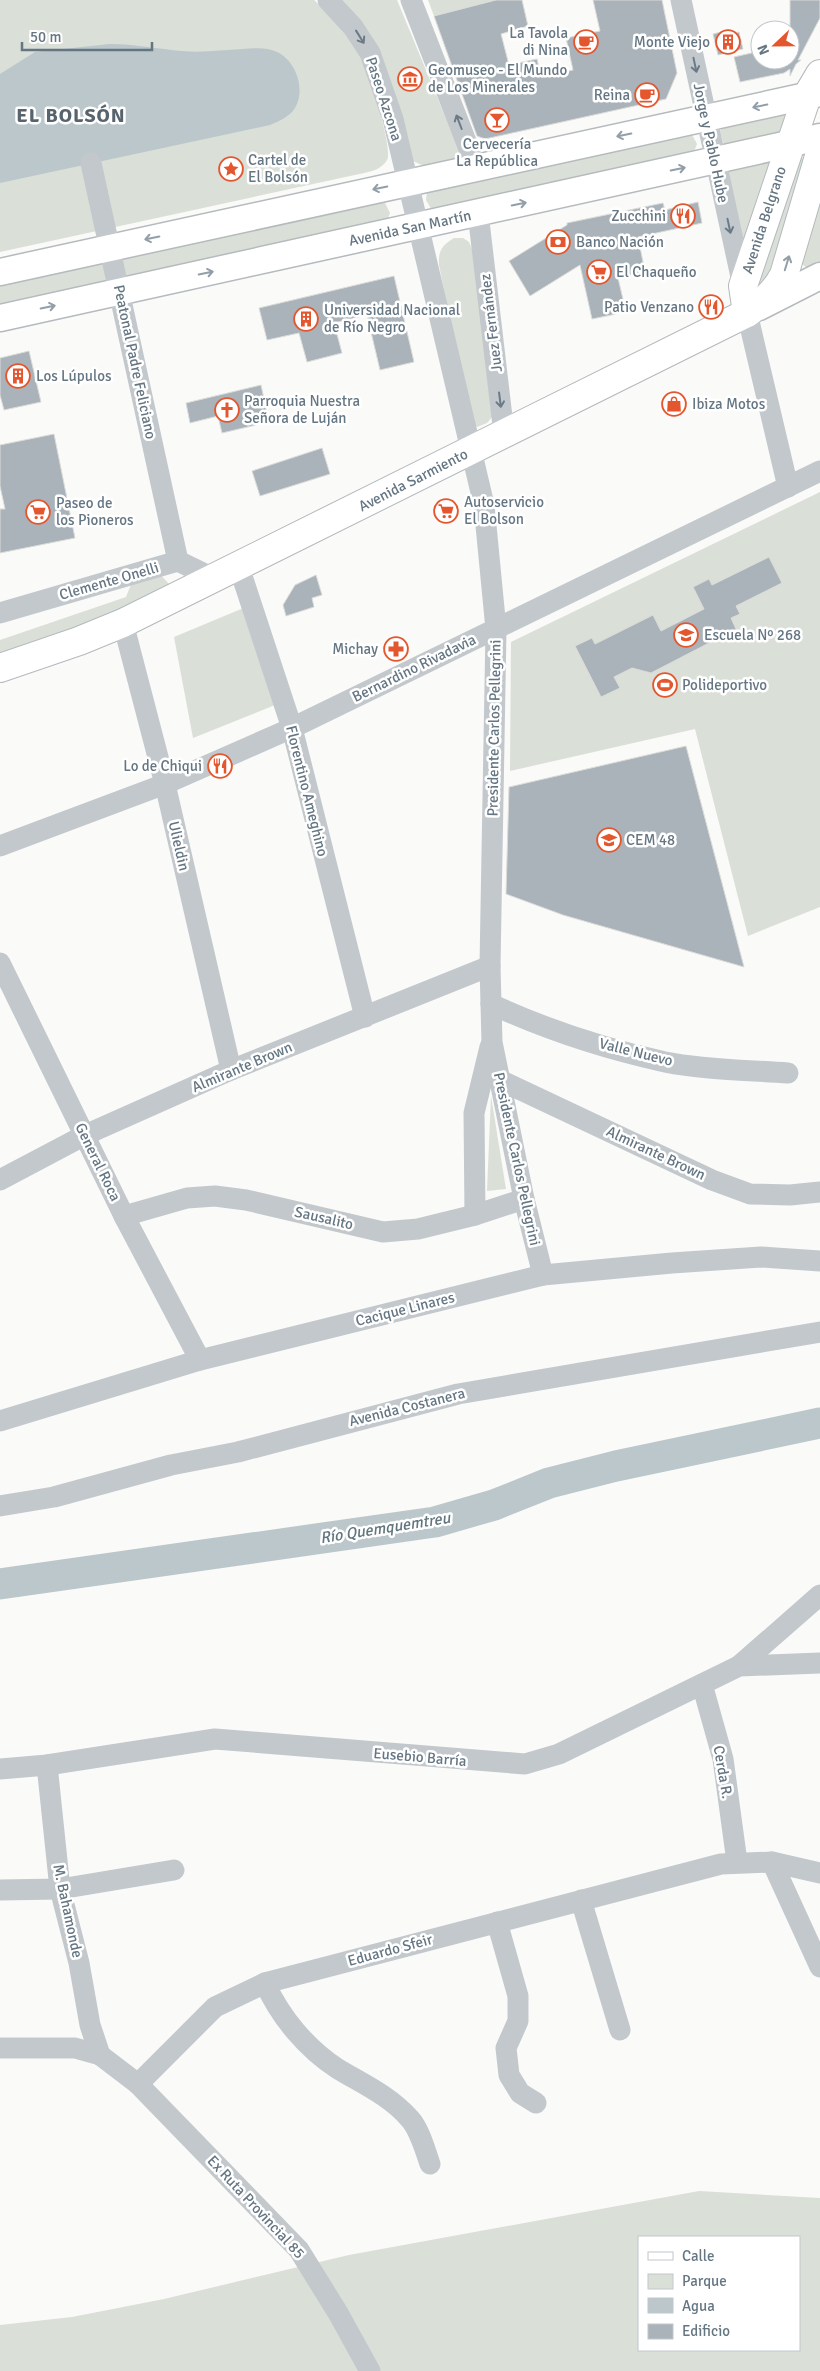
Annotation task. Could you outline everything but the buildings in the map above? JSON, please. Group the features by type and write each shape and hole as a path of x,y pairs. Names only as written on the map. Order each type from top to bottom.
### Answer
{"highway":[{"name":"Avenida Belgrano","path":"747,312 742,286 789,144 816,88"},
{"path":"747,312 766,299 777,288 784,275 820,153"},
{"name":"Avenida Sarmiento","path":"0,668 79,641 123,623 215,579 747,312"}],"main road":[{"path":"0,272 706,117 816,88"},
{"name":"Avenida San Martín","path":"0,318 820,137"},
{"name":"Avenida Sarmiento","path":"747,312 820,276"}],"street":[{"name":"Paseo Azcona","path":"328,0 354,27 370,53 393,119 408,182"},
{"path":"410,0 476,168"},
{"name":"Jorge y Pablo Hube","path":"681,0 742,286"},
{"name":"Peatonal Padre Feliciano","path":"91,163 178,561"},
{"name":"Presidente Carlos Pellegrini","path":"408,182 484,505 496,629 490,966 492,1042 524,1199 543,1275"},
{"name":"Juez Fernández","path":"478,213 504,434"},
{"path":"747,312 788,487"},
{"name":"Bernardino Rivadavia","path":"0,846 164,784 292,728 820,472"},
{"name":"Clemente Onelli","path":"0,612 178,561 215,579"},
{"name":"Florentino Ameghino","path":"239,567 292,728 364,1017"},
{"name":"Ulieldin","path":"123,623 164,784 231,1070"},
{"name":"General Roca","path":"0,963 124,1216 200,1360"},
{"name":"Almirante Brown","path":"0,1180 85,1135 231,1070 490,966"},
{"name":"Valle Nuevo","path":"491,1004 523,1019 628,1052 667,1062 788,1074"},
{"name":"Presidente Carlos Pellegrini","path":"475,1215 474,1112 492,1042"},
{"name":"Almirante Brown","path":"500,1080 712,1180 750,1194 790,1195 820,1192"},
{"name":"Sausalito","path":"124,1216 187,1198 215,1196 246,1200 383,1232 418,1229 475,1215 524,1199"},
{"name":"Cacique Linares","path":"0,1421 200,1360 543,1275 672,1262 761,1257 820,1261"},
{"name":"Avenida Costanera","path":"0,1506 54,1497 171,1465 238,1452 458,1394 820,1332"},
{"path":"739,1666 820,1596"},
{"name":"Eusebio Barría","path":"0,1769 47,1765 215,1740 525,1764 560,1754 739,1666 820,1663"},
{"name":"Cerda R.","path":"702,1684 723,1759 737,1862"},
{"name":"M. Bahamonde","path":"47,1765 60,1889 79,1963 90,2025 100,2055"},
{"path":"772,1862 820,1967"},
{"name":"Eduardo Sfeir","path":"138,2084 215,2007 265,1984 720,1864 772,1862 820,1873"},
{"path":"0,1890 60,1889 174,1870"},
{"path":"581,1900 620,2030"},
{"path":"497,1922 518,1996 518,2021 506,2048 509,2076 520,2093 536,2104"},
{"path":"265,1984 276,2007 309,2045 336,2068 380,2092 411,2120 430,2164"},
{"path":"0,2048 75,2048 100,2055 138,2084"},
{"name":"Ex Ruta Provincial 85","path":"138,2084 299,2250 338,2313 370,2371"}],"green space":[{"path":"0,0 314,0 338,23 358,49 373,88 383,124 387,140 387,160 380,168 364,173 0,252"},
{"path":"342,0 397,0 459,150 459,156 456,159 426,167 413,161"},
{"path":"428,0 496,0 434,16"},
{"path":"784,114 785,118 778,135 728,147 723,143 720,131 724,126"},
{"path":"691,133 697,144 693,154 433,212 426,200 427,191"},
{"path":"801,154 804,161 766,283 760,285 757,283"},
{"path":"769,162 749,242 744,244 727,172 730,167"},
{"path":"820,170 820,267 808,269 801,263"},
{"path":"382,197 390,213 387,221 0,312 0,277"},
{"path":"454,238 463,238 469,242 473,251 492,417 487,423 477,427 470,422 439,265 439,256 442,249 446,243"},
{"name":"Polideportivo","path":"820,492 820,907 748,936 695,729 510,771 511,642"},
{"path":"159,573 169,584 170,593 142,606 0,654 0,640 126,597 132,582"},
{"path":"246,607 275,705 193,738 174,637"},
{"path":"491,1096 506,1189 487,1191"},
{"path":"699,2191 820,2198 820,2371 0,2371 0,2325 72,2317 164,2299 349,2255"}],"water":[{"path":"110,44 190,52 256,48 273,50 284,56 294,69 300,92 298,101 290,114 270,125 0,183 0,74 35,52"}],"waterway":[{"name":"Río Quemquemtreu","path":"0,1584 435,1522 494,1505 549,1483 616,1466 820,1423"}],"place":[{"name":"La Tavola di Nina","path":"586,42"},
{"name":"Monte Viejo","path":"728,42"},
{"name":"Geomuseo - El Mundo de Los Minerales","path":"410,79"},
{"name":"Reina","path":"647,95"},
{"name":"Cervecería La República","path":"497,120"},
{"name":"Cartel de El Bolsón","path":"231,169"},
{"name":"Zucchini","path":"683,216"},
{"name":"Banco Nación","path":"558,242"},
{"name":"El Chaqueño","path":"599,272"},
{"name":"Patio Venzano","path":"711,307"},
{"name":"Universidad Nacional de Río Negro","path":"306,319"},
{"name":"Los Lúpulos","path":"18,376"},
{"name":"Ibiza Motos","path":"674,404"},
{"name":"Parroquia Nuestra Señora de Luján","path":"227,410"},
{"name":"Autoservicio El Bolson","path":"446,511"},
{"name":"Paseo de los Pioneros","path":"38,512"},
{"name":"Escuela Nº 268","path":"686,635"},
{"name":"Michay","path":"396,649"},
{"name":"Polideportivo","path":"665,685"},
{"name":"Lo de Chiqui","path":"220,766"},
{"name":"CEM 48","path":"609,840"}],"district":[{"name":"EL BOLSÓN","path":"71,115"}]}
